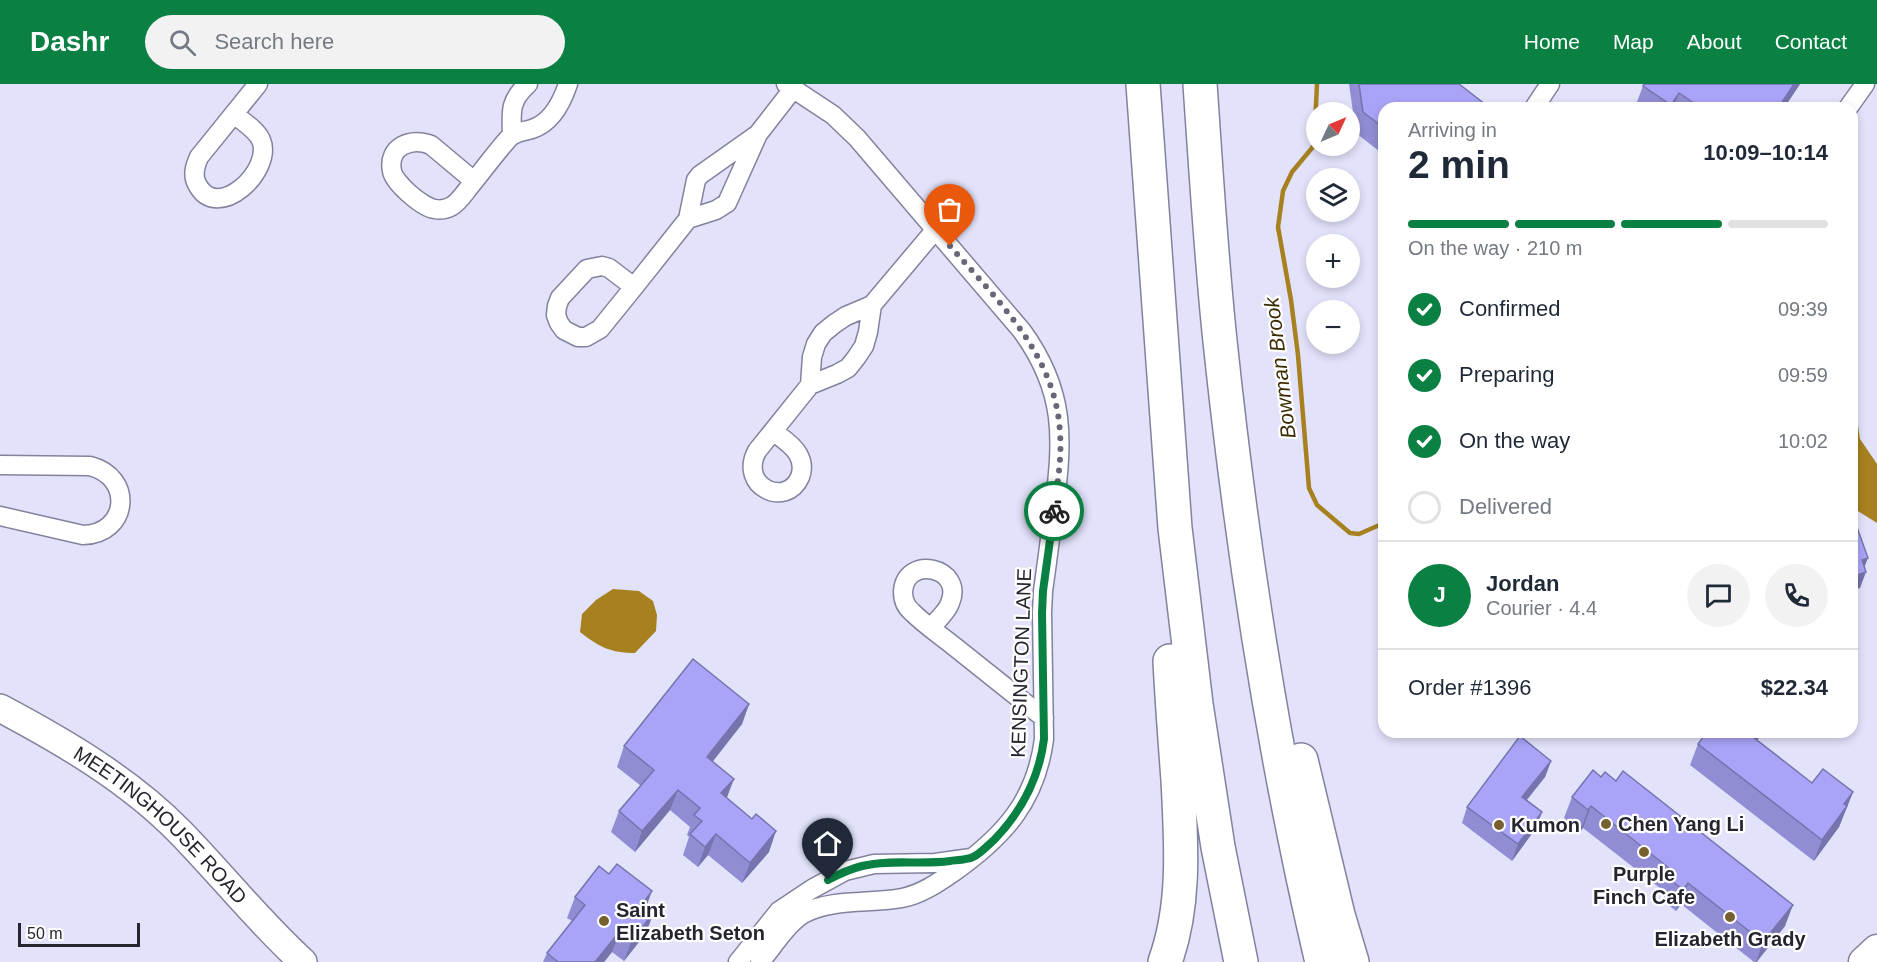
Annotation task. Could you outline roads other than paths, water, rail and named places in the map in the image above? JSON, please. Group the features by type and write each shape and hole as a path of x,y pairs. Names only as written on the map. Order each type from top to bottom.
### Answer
{"highway":[{"path":"1143,84 1175,528 1209,792 1240,962"},
{"path":"1200,84 1220,339 1234,466 1264,675 1295,841 1322,962"},
{"path":"1220,339 1237,403 1295,735 1338,915 1352,962"},
{"path":"1165,962 1175,924 1181,849 1167,616 1175,528"}],"main road":[{"path":"1864,962 1877,950"}],"street":[{"path":"234,114 260,137 263,154 256,171 237,192 222,199 213,198 205,194 195,181 195,165 199,158 234,114 258,84"},
{"path":"513,133 511,112 513,103 517,95 528,84"},
{"path":"474,181 431,145 423,142 406,143 394,154 392,162 394,178 399,184 427,207 435,209 451,206 474,181 513,133 532,129 547,121 558,106 568,84"},
{"path":"1538,102 1550,84"},
{"path":"1852,102 1865,84"},
{"path":"688,219 716,210 726,202 758,134 790,86"},
{"name":"KENSINGTON LANE","path":"760,962 790,926 814,909 844,903 902,898 938,882 973,857 1002,831 1026,798 1042,759 1044,718 1042,602 1060,462 1058,412 1048,377 1034,347 857,138 833,115 790,86"},
{"path":"634,288 688,219 696,180 758,134"},
{"path":"810,385 814,350 824,333 846,316 872,305 936,229"},
{"path":"774,432 810,385 848,368 856,358 864,346 872,305"},
{"path":"0,465 96,467 112,478 119,489 121,503 114,522 103,531 90,535 0,516"},
{"path":"931,628 1044,718"},
{"name":"MEETINGHOUSE ROAD","path":"0,708 86,757 132,791 180,832 253,913 303,962"},
{"path":"738,962 779,911 845,871 874,864 935,863 973,857"}],"waterway":[{"name":"Bowman Brook","path":"1317,84 1315,126 1317,139 1292,172 1283,191 1278,227 1298,355 1309,488 1317,505 1350,533 1359,534 1378,526"}],"place":[{"name":"Chen Yang Li","path":"1606,824"},
{"name":"Kumon","path":"1499,825"},
{"name":"Purple Finch Cafe","path":"1644,852"},
{"name":"Elizabeth Grady","path":"1730,917"},
{"name":"Saint Elizabeth Seton","path":"604,921"}]}
